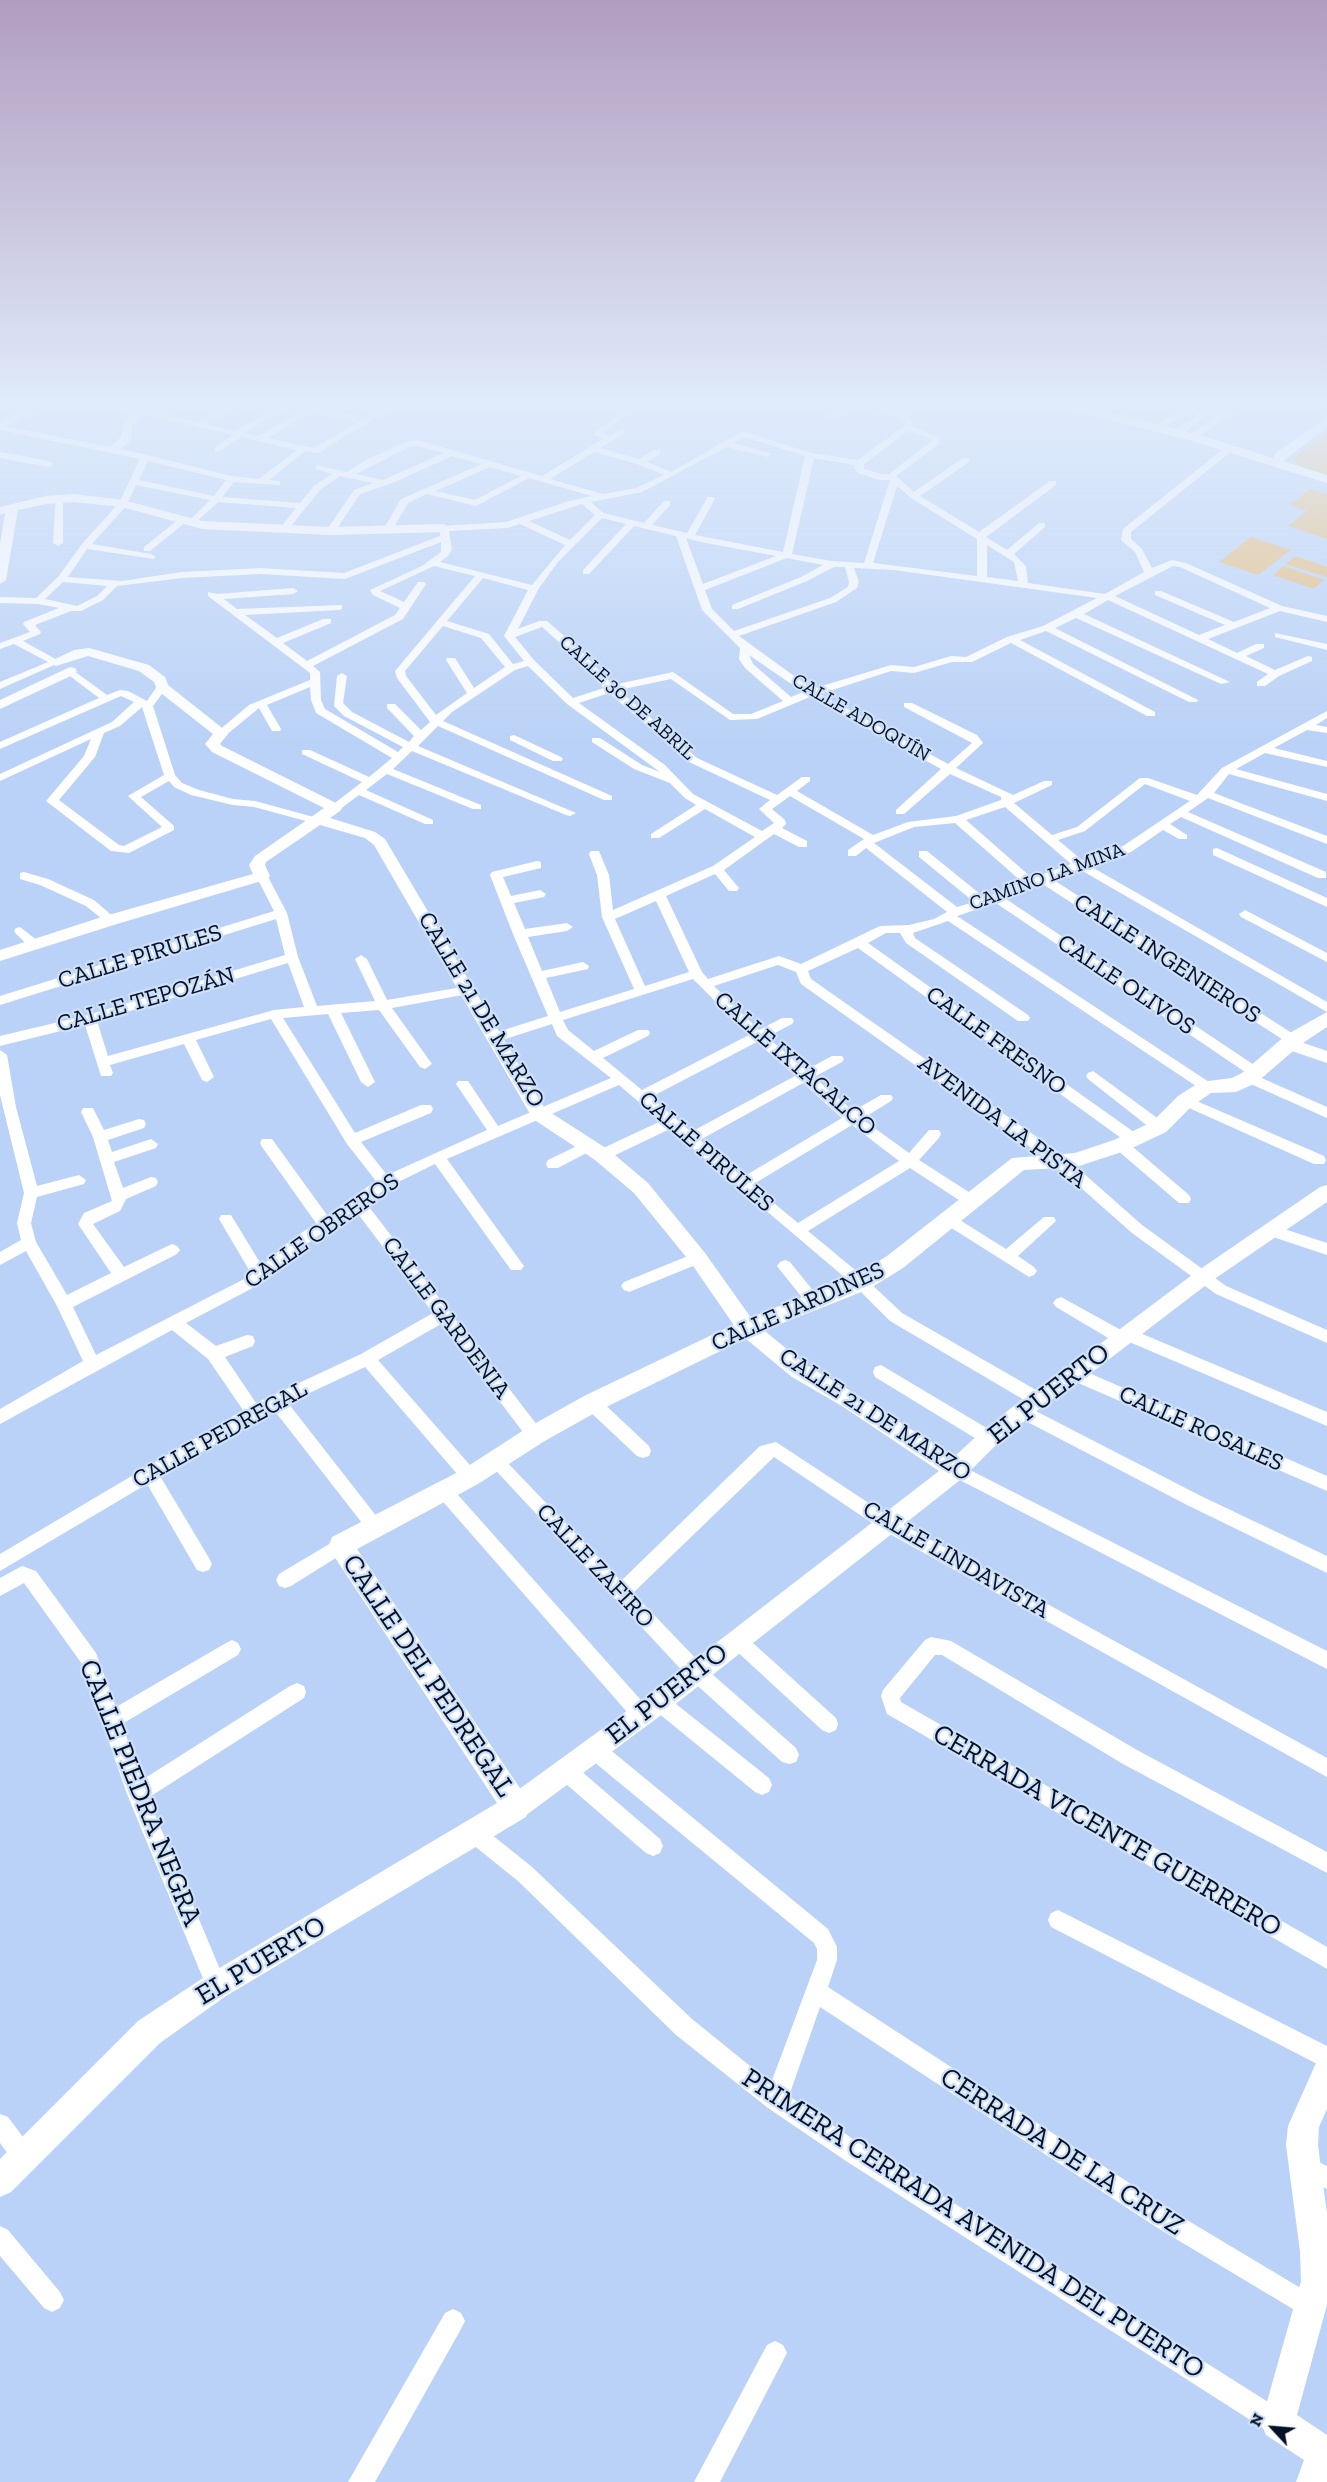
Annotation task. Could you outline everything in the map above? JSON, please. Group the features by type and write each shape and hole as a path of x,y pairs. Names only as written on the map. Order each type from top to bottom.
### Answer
{"main road":[{"name":"CALLE JARDINES","path":"341,1545 470,1477 592,1403 747,1328 861,1283 895,1262 947,1218 1019,1163 1076,1160 1127,1142 1159,1126 1185,1101 1207,1087 1236,1085 1252,1075 1291,1042 1327,1018"},
{"name":"CALLE DEL PEDREGAL","path":"341,1545 516,1808"},
{"name":"EL PUERTO","path":"0,2181 149,2032 216,1986 516,1808"},
{"path":"1278,2423 1317,2281 1316,2172 1302,2145 1304,2126 1327,2074"},
{"name":"PRIMERA CERRADA AVENIDA DEL PUERTO","path":"1278,2423 1322,2463"}],"street":[{"path":"0,580 6,516"},
{"path":"58,543 59,516"},
{"path":"38,602 61,579 85,546 112,516"},
{"path":"165,516 187,522 284,529 444,533 522,521 538,516"},
{"path":"85,546 149,553 195,516"},
{"path":"284,529 294,516"},
{"path":"331,531 341,516"},
{"path":"388,530 396,516"},
{"path":"599,516 571,544 534,588 508,636 530,662 571,702 660,767 676,784 704,805 762,836"},
{"path":"604,516 685,535 832,564 894,567 1109,597 1275,675"},
{"path":"646,526 655,516"},
{"path":"685,535 699,516"},
{"path":"787,555 796,516"},
{"path":"867,567 881,516"},
{"path":"946,516 1020,563 1024,586"},
{"path":"981,538 1010,516"},
{"path":"1145,516 1126,531 1126,540 1138,551 1149,573"},
{"path":"522,521 571,544"},
{"path":"586,572 633,522"},
{"path":"1007,555 1042,525"},
{"path":"404,606 376,593 375,590 433,563 447,550 444,533"},
{"path":"61,579 114,584 182,575 261,571 336,576 354,574 444,533"},
{"name":"CALLE ADOQUÍN","path":"685,535 707,610 746,647 811,693 949,769 1007,795 1007,802 1080,865 1327,1008"},
{"path":"981,538 982,579"},
{"path":"699,589 787,555"},
{"path":"78,556 138,565"},
{"path":"433,563 534,588"},
{"path":"571,702 611,689 674,675 730,717 753,717 811,693 877,671 891,668 914,670 951,659 968,660 1011,639 1047,628 1172,563 1183,565 1279,608 1327,619"},
{"path":"735,607 804,579 832,564"},
{"path":"732,635 832,600 852,588 854,582 849,566"},
{"path":"481,575 400,671 401,676 435,721 476,741 572,780 608,798"},
{"path":"0,600 38,602 79,609 98,599 114,584"},
{"path":"308,664 399,617 404,606 421,584"},
{"path":"293,591 214,596 308,664 317,675 314,682 315,700 320,711 398,757"},
{"path":"1158,593 1234,625"},
{"path":"0,646 36,633 28,624 71,607"},
{"path":"237,612 339,607"},
{"path":"1198,639 1279,608"},
{"path":"1076,614 1225,682"},
{"path":"278,642 327,621"},
{"path":"441,622 485,636 511,668"},
{"name":"CALLE 30 DE ABRIL","path":"508,636 543,623 573,649 611,689 693,760 777,799"},
{"path":"1047,628 1193,700"},
{"path":"1279,635 1327,647"},
{"path":"1011,639 1151,714"},
{"path":"15,641 56,662 106,699"},
{"path":"1236,657 1260,646"},
{"path":"746,647 744,659 749,666 790,702"},
{"path":"0,686 81,652 89,652 144,668 160,680 162,687 217,739 228,754 335,808"},
{"path":"1261,684 1308,659"},
{"path":"451,660 473,694"},
{"path":"312,1011 292,957 281,914 256,865 260,859 318,821 386,770 435,721 511,668 530,662"},
{"path":"0,705 70,671"},
{"path":"342,676 338,704 348,714 409,746 570,813"},
{"path":"217,739 261,703 314,682"},
{"path":"0,778 54,751 121,722 145,704 162,687"},
{"path":"0,746 106,699 126,693 145,704 170,776 134,796 170,828 125,850 117,850 52,801 89,757 99,732"},
{"path":"261,703 276,729"},
{"path":"900,812 978,743 973,737 908,705"},
{"path":"391,706 420,736"},
{"name":"CAMINO LA MINA","path":"860,943 884,929 909,935 952,914 997,898 1036,880 1127,849 1203,797 1226,770 1327,714"},
{"path":"1304,726 1327,730"},
{"path":"476,741 489,734"},
{"path":"514,738 557,759"},
{"path":"596,740 638,767 676,784"},
{"path":"517,758 535,749"},
{"path":"1263,749 1327,764"},
{"path":"306,752 371,782"},
{"path":"386,770 477,807"},
{"path":"1226,770 1327,798"},
{"name":"CALLE 21 DE MARZO","path":"170,776 178,785 195,793 233,802 255,804 370,835 380,842 539,1114 596,1150 641,1188 698,1258 747,1328 799,1371 849,1400 956,1470 1327,1659"},
{"path":"802,844 777,825 765,809 806,779"},
{"path":"1051,839 1081,829 1144,780 1203,797 1327,840"},
{"path":"852,853 870,842 912,824 958,819 1007,802 1048,783"},
{"path":"359,791 429,822"},
{"name":"CALLE OLIVOS","path":"790,791 870,842 952,914 1207,1087"},
{"path":"655,836 704,805"},
{"path":"1180,813 1322,875"},
{"name":"CALLE INGENIEROS","path":"958,819 1036,880 1291,1042 1327,1058"},
{"path":"608,917 717,869 777,825"},
{"path":"1162,825 1183,837"},
{"path":"1217,852 1327,903"},
{"path":"595,854 603,875 608,917 642,992"},
{"path":"923,854 981,902"},
{"name":"CALLE PIRULES","path":"537,865 496,875 562,1033 672,1122 742,1184 861,1283 896,1317 1029,1405 1193,1500 1327,1565"},
{"path":"717,869 733,888"},
{"path":"24,876 44,882 90,903 111,920"},
{"path":"0,956 111,920 262,876"},
{"path":"507,900 540,894"},
{"name":"CALLE IXTACALCO","path":"659,895 700,979 758,1036 853,1119 910,1161 970,1200"},
{"name":"CALLE OLIVOS","path":"997,898 1252,1075 1327,1113"},
{"name":"CALLE PIRULES","path":"0,1001 281,914"},
{"path":"1245,914 1327,958"},
{"path":"519,934 567,927"},
{"path":"20,931 34,944"},
{"path":"909,935 1023,1018"},
{"path":"801,969 860,943"},
{"name":"CALLE FRESNO","path":"860,943 1127,1142 1184,1199"},
{"name":"CALLE TEPOZÁN","path":"0,1041 90,1019 292,957"},
{"path":"361,959 383,1005 425,1064"},
{"name":"AVENIDA LA PISTA","path":"700,979 779,960 801,969 806,981 1059,1160 1137,1229 1221,1290 1327,1337"},
{"path":"537,976 583,966"},
{"path":"493,1038 642,992 700,979"},
{"path":"90,1019 104,1067 188,1038 274,1014 383,1005 468,990"},
{"path":"333,1009 368,1082"},
{"path":"274,1014 352,1140 384,1182"},
{"path":"640,1096 787,1021"},
{"path":"593,1057 643,1033"},
{"path":"188,1038 207,1077"},
{"path":"0,1055 4,1109 32,1193 24,1222 29,1242 64,1304 92,1364"},
{"path":"690,1139 837,1059"},
{"path":"1093,1077 1159,1126"},
{"name":"CALLE OBREROS","path":"0,1417 92,1364 261,1277 296,1244 384,1182 621,1079"},
{"path":"463,1084 495,1133"},
{"path":"742,1184 886,1098"},
{"path":"1185,1101 1319,1160"},
{"path":"352,1140 426,1109"},
{"path":"88,1112 100,1137 119,1196 115,1207 89,1217 85,1224 120,1274"},
{"path":"553,1164 672,1122"},
{"path":"100,1137 139,1124"},
{"path":"798,1230 910,1161 934,1134"},
{"path":"267,1143 325,1224"},
{"path":"106,1159 151,1144"},
{"path":"438,1157 516,1266"},
{"path":"32,1193 78,1180"},
{"path":"119,1196 151,1182"},
{"name":"EL PUERTO","path":"516,1808 650,1708 956,1470 989,1438 1029,1405 1075,1374 1203,1277 1324,1198"},
{"name":"CALLE GARDENIA","path":"356,1201 535,1436"},
{"path":"947,1218 1029,1271"},
{"path":"226,1219 261,1277"},
{"path":"1007,1257 1049,1221"},
{"path":"1272,1231 1327,1249"},
{"path":"0,1259 29,1242"},
{"path":"64,1304 172,1250"},
{"path":"629,1286 698,1258"},
{"path":"785,1266 814,1302"},
{"path":"1061,1303 1124,1336 1327,1419"},
{"name":"CALLE PEDREGAL","path":"0,1563 253,1412 367,1359 444,1314"},
{"path":"173,1322 214,1354 253,1412"},
{"path":"214,1354 247,1341"},
{"path":"367,1359 470,1477"},
{"path":"881,1372 989,1438"},
{"name":"CALLE ROSALES","path":"1075,1374 1327,1484"},
{"path":"277,1401 375,1527"},
{"path":"592,1403 643,1451"},
{"name":"CALLE LINDAVISTA","path":"621,1593 772,1448 779,1450 887,1524 1327,1768"},
{"name":"CALLE ZAFIRO","path":"495,1461 696,1672 789,1755"},
{"path":"149,1472 203,1564"},
{"path":"444,1491 650,1708 762,1785"},
{"name":"CALLE JARDINES","path":"285,1580 341,1545"},
{"name":"CALLE PIEDRA NEGRA","path":"0,1588 22,1574 30,1577 90,1659 137,1794 216,1986"},
{"path":"737,1640 829,1724"},
{"name":"CERRADA VICENTE GUERRERO","path":"1327,1863 1130,1757 945,1647 936,1645 928,1649 891,1692 890,1700 894,1708 1327,1959"},
{"path":"111,1720 232,1649"},
{"path":"137,1794 297,1692"},
{"path":"595,1750 821,1936 827,1947 826,1960 816,1992 776,2100"},
{"path":"566,1772 653,1846"},
{"name":"PRIMERA CERRADA AVENIDA DEL PUERTO","path":"474,1833 525,1874 684,2027 776,2100 854,2153 1278,2423"},
{"path":"1058,1920 1327,2058"},
{"name":"CERRADA DE LA CRUZ","path":"816,1992 1169,2222 1311,2307"},
{"path":"0,2125 24,2157"},
{"path":"0,2238 52,2300"},
{"path":"361,2482 453,2322"},
{"path":"706,2482 775,2353"}],"shaded area":[{"path":"1301,516 1327,516 1327,539 1288,526"},
{"path":"1251,537 1291,550 1258,575 1219,562"},
{"path":"1296,556 1327,567 1327,577 1285,564"},
{"path":"1284,566 1324,580 1314,589 1273,575"}]}
